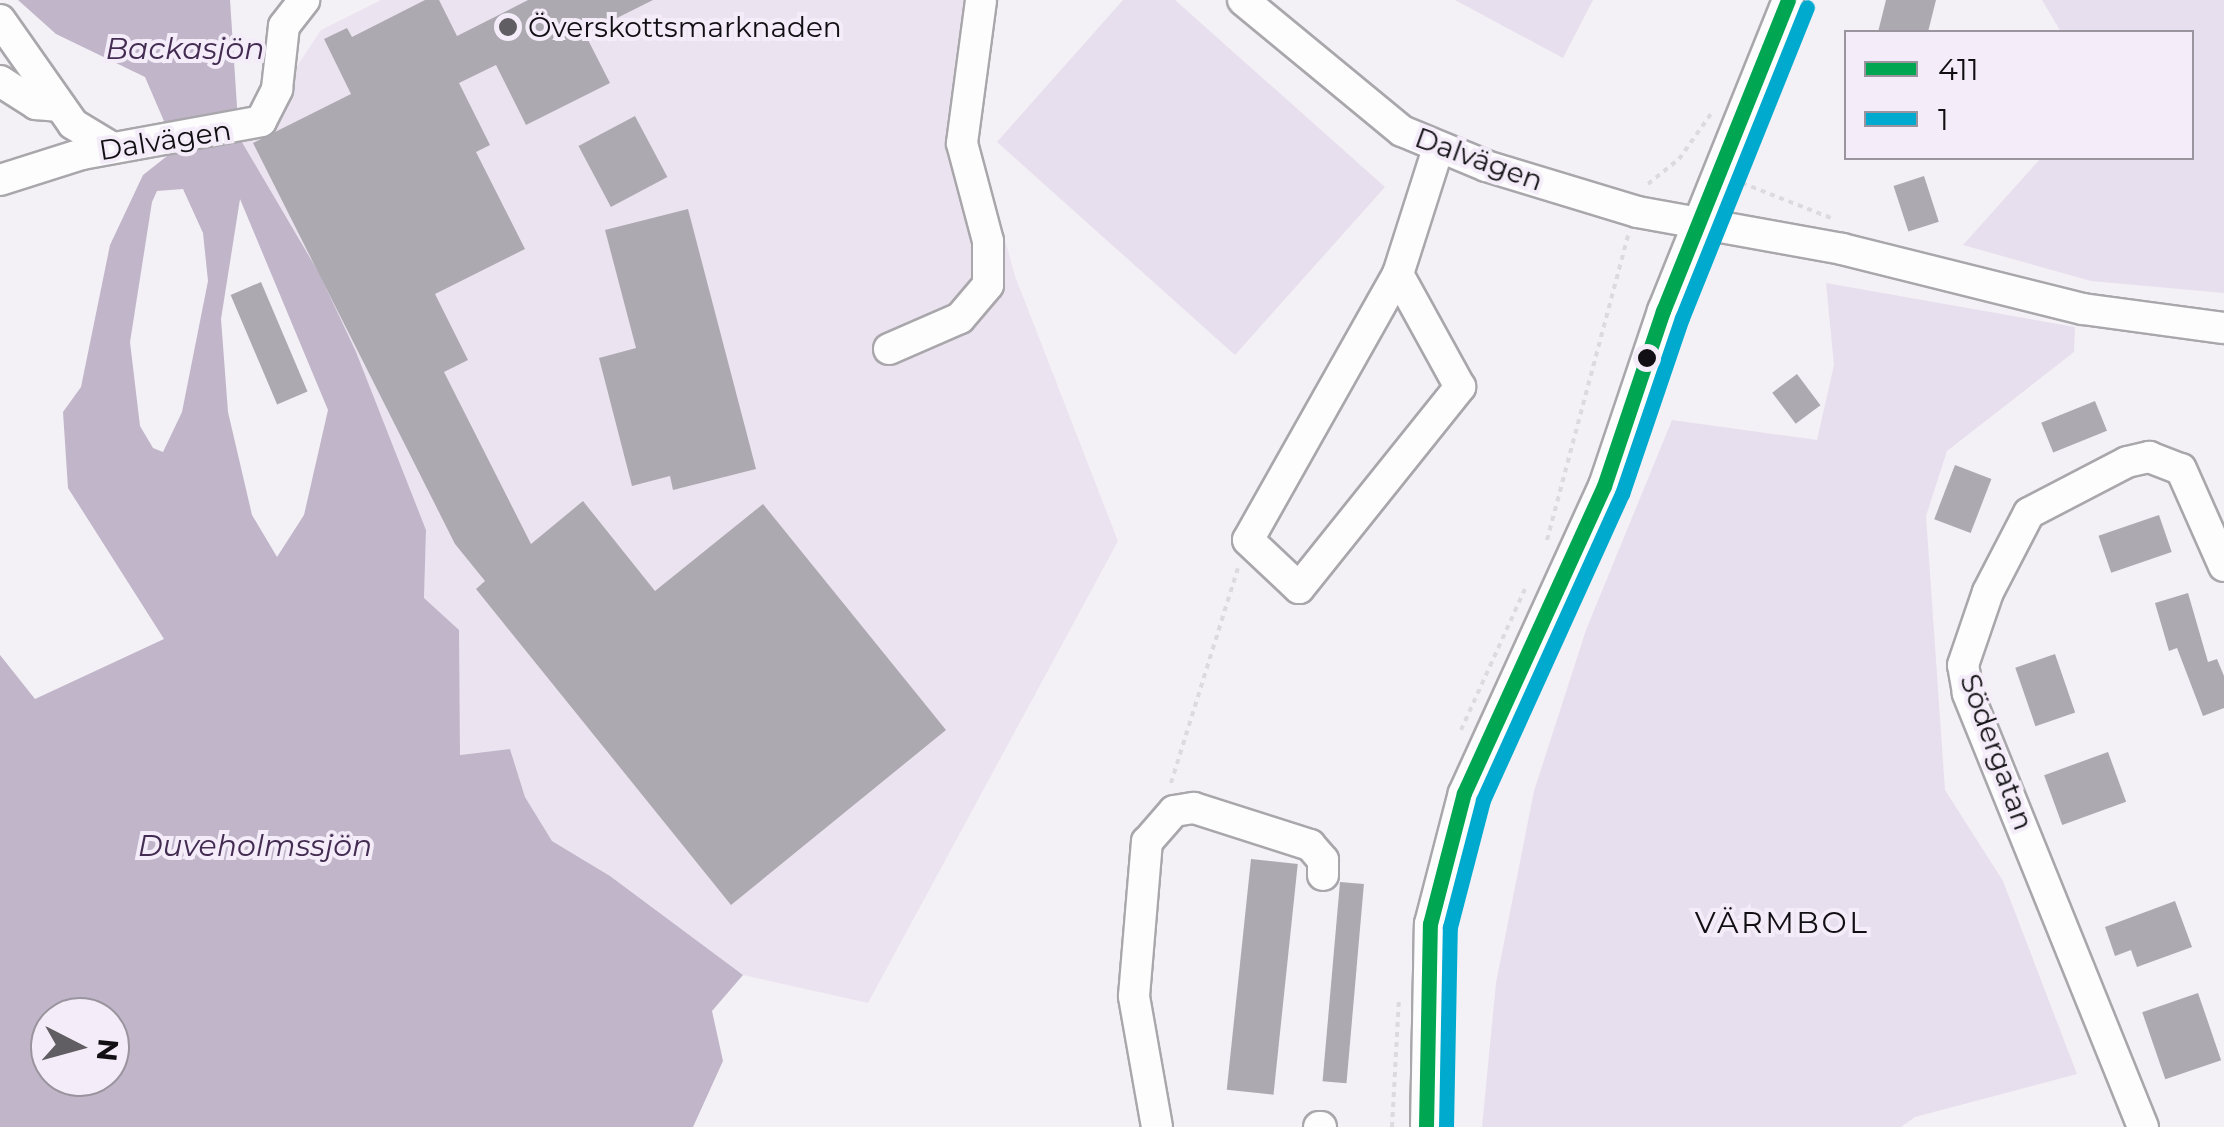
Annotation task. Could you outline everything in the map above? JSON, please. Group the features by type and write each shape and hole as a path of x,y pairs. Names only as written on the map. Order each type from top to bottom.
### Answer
{"street":[{"name":"Dalvägen","path":"0,180 111,147 168,141 261,121 272,105 284,26 304,0"},
{"path":"889,350 960,318 988,286 988,241 962,143 980,0"},
{"name":"Dalvägen","path":"1243,0 1371,108 1438,149 1637,212 1860,253 2083,309 2224,328"},
{"path":"1426,1127 1424,1008 1430,924 1445,854 1494,719 1604,486 1698,224 1788,0"},
{"path":"0,20 72,124 111,147"},
{"path":"0,81 36,104 60,106"},
{"path":"1398,274 1460,388 1299,588 1248,540 1398,274 1438,149"},
{"name":"Södergatan","path":"2143,1127 1968,693 1963,665 1981,609 2029,512 2127,462 2159,458 2181,469 2224,566"},
{"path":"1158,1127 1134,996 1142,866 1161,822 1174,811 1194,808 1310,845 1323,860 1323,875"}],"path":[{"path":"1637,212 1647,186 1679,159 1715,108"},
{"path":"1161,822 1185,723 1248,540"}],"shaded area":[{"path":"381,0 986,0 979,146 1015,276 1118,541 868,1003 743,975 610,876 552,841 525,797 510,749 459,755 455,674 424,598 426,530 319,273 239,137 252,134 321,30"},
{"path":"1123,0 1175,0 1385,187 1235,355 997,142"},
{"path":"1455,0 1593,0 1563,58"},
{"path":"2042,0 2224,0 2224,293 2091,281 1963,245 2039,160 2194,160 2194,30 2060,30"},
{"path":"1826,283 2075,327 2074,352 1947,451 1926,516 1945,790 2003,881 2077,1074 1915,1117 1901,1127 1482,1127 1496,983 1534,791 1586,630 1672,420 1817,440 1834,365"}],"water":[{"name":"Duveholmssjön","path":"18,0 230,0 239,137 319,273 356,352 426,530 424,598 459,630 460,755 510,749 525,797 552,841 610,876 743,975 712,1011 723,1061 693,1127 0,1127 0,655 35,699 164,639 68,488 63,412 81,387 110,245 143,175 176,149 145,77 56,34","holes":["183,189 203,233 208,281 182,412 163,452 153,448 140,426 130,342 157,191","240,199 328,410 304,515 277,557 252,515 228,412 221,319"]}],"building":[{"path":"425,0 439,0 457,36 528,0 653,0 585,34 610,83 526,125 496,65 459,83 490,145 476,152 525,249 435,294 468,360 444,372 531,544 583,501 655,591 763,504 946,730 731,905 476,589 485,581 455,544 253,143 351,94 324,39 347,28 352,37"},
{"path":"1886,0 1936,0 1928,30 1878,30"},
{"path":"635,116 667,177 611,207 578,146"},
{"path":"1924,176 1939,222 1908,232 1894,186"},
{"path":"688,209 756,469 673,490 670,476 632,486 599,358 636,348 605,230"},
{"path":"261,282 307,392 277,404 231,295"},
{"path":"1797,374 1820,405 1796,424 1772,393"},
{"path":"2095,401 2107,431 2053,452 2041,423"},
{"path":"1955,465 1991,479 1971,533 1934,519"},
{"path":"2159,515 2172,552 2111,573 2098,536"},
{"path":"2188,593 2208,662 2217,659 2224,676 2224,708 2203,716 2177,648 2169,651 2155,603"},
{"path":"2055,654 2075,713 2035,726 2015,668"},
{"path":"2108,752 2126,802 2062,825 2044,775"},
{"path":"1251,859 1298,864 1273,1095 1227,1090"},
{"path":"1340,882 1364,884 1346,1083 1323,1081"},
{"path":"2175,901 2192,947 2137,967 2131,950 2115,956 2105,927"},
{"path":"2198,993 2221,1060 2165,1079 2142,1012"}],"transit line":[{"name":"411","path":"1426,1127 1430,924 1464,793 1604,486 1663,311 1788,0"},
{"name":"1","path":"1446,1127 1450,927 1483,800 1622,494 1682,318 1807,7"}],"place":[{"name":"Överskottsmarknaden","path":"508,27"}],"district":[{"name":"VÄRMBOL","path":"1782,923"}],"water label":[{"name":"Backasjön","path":"185,49"}]}
